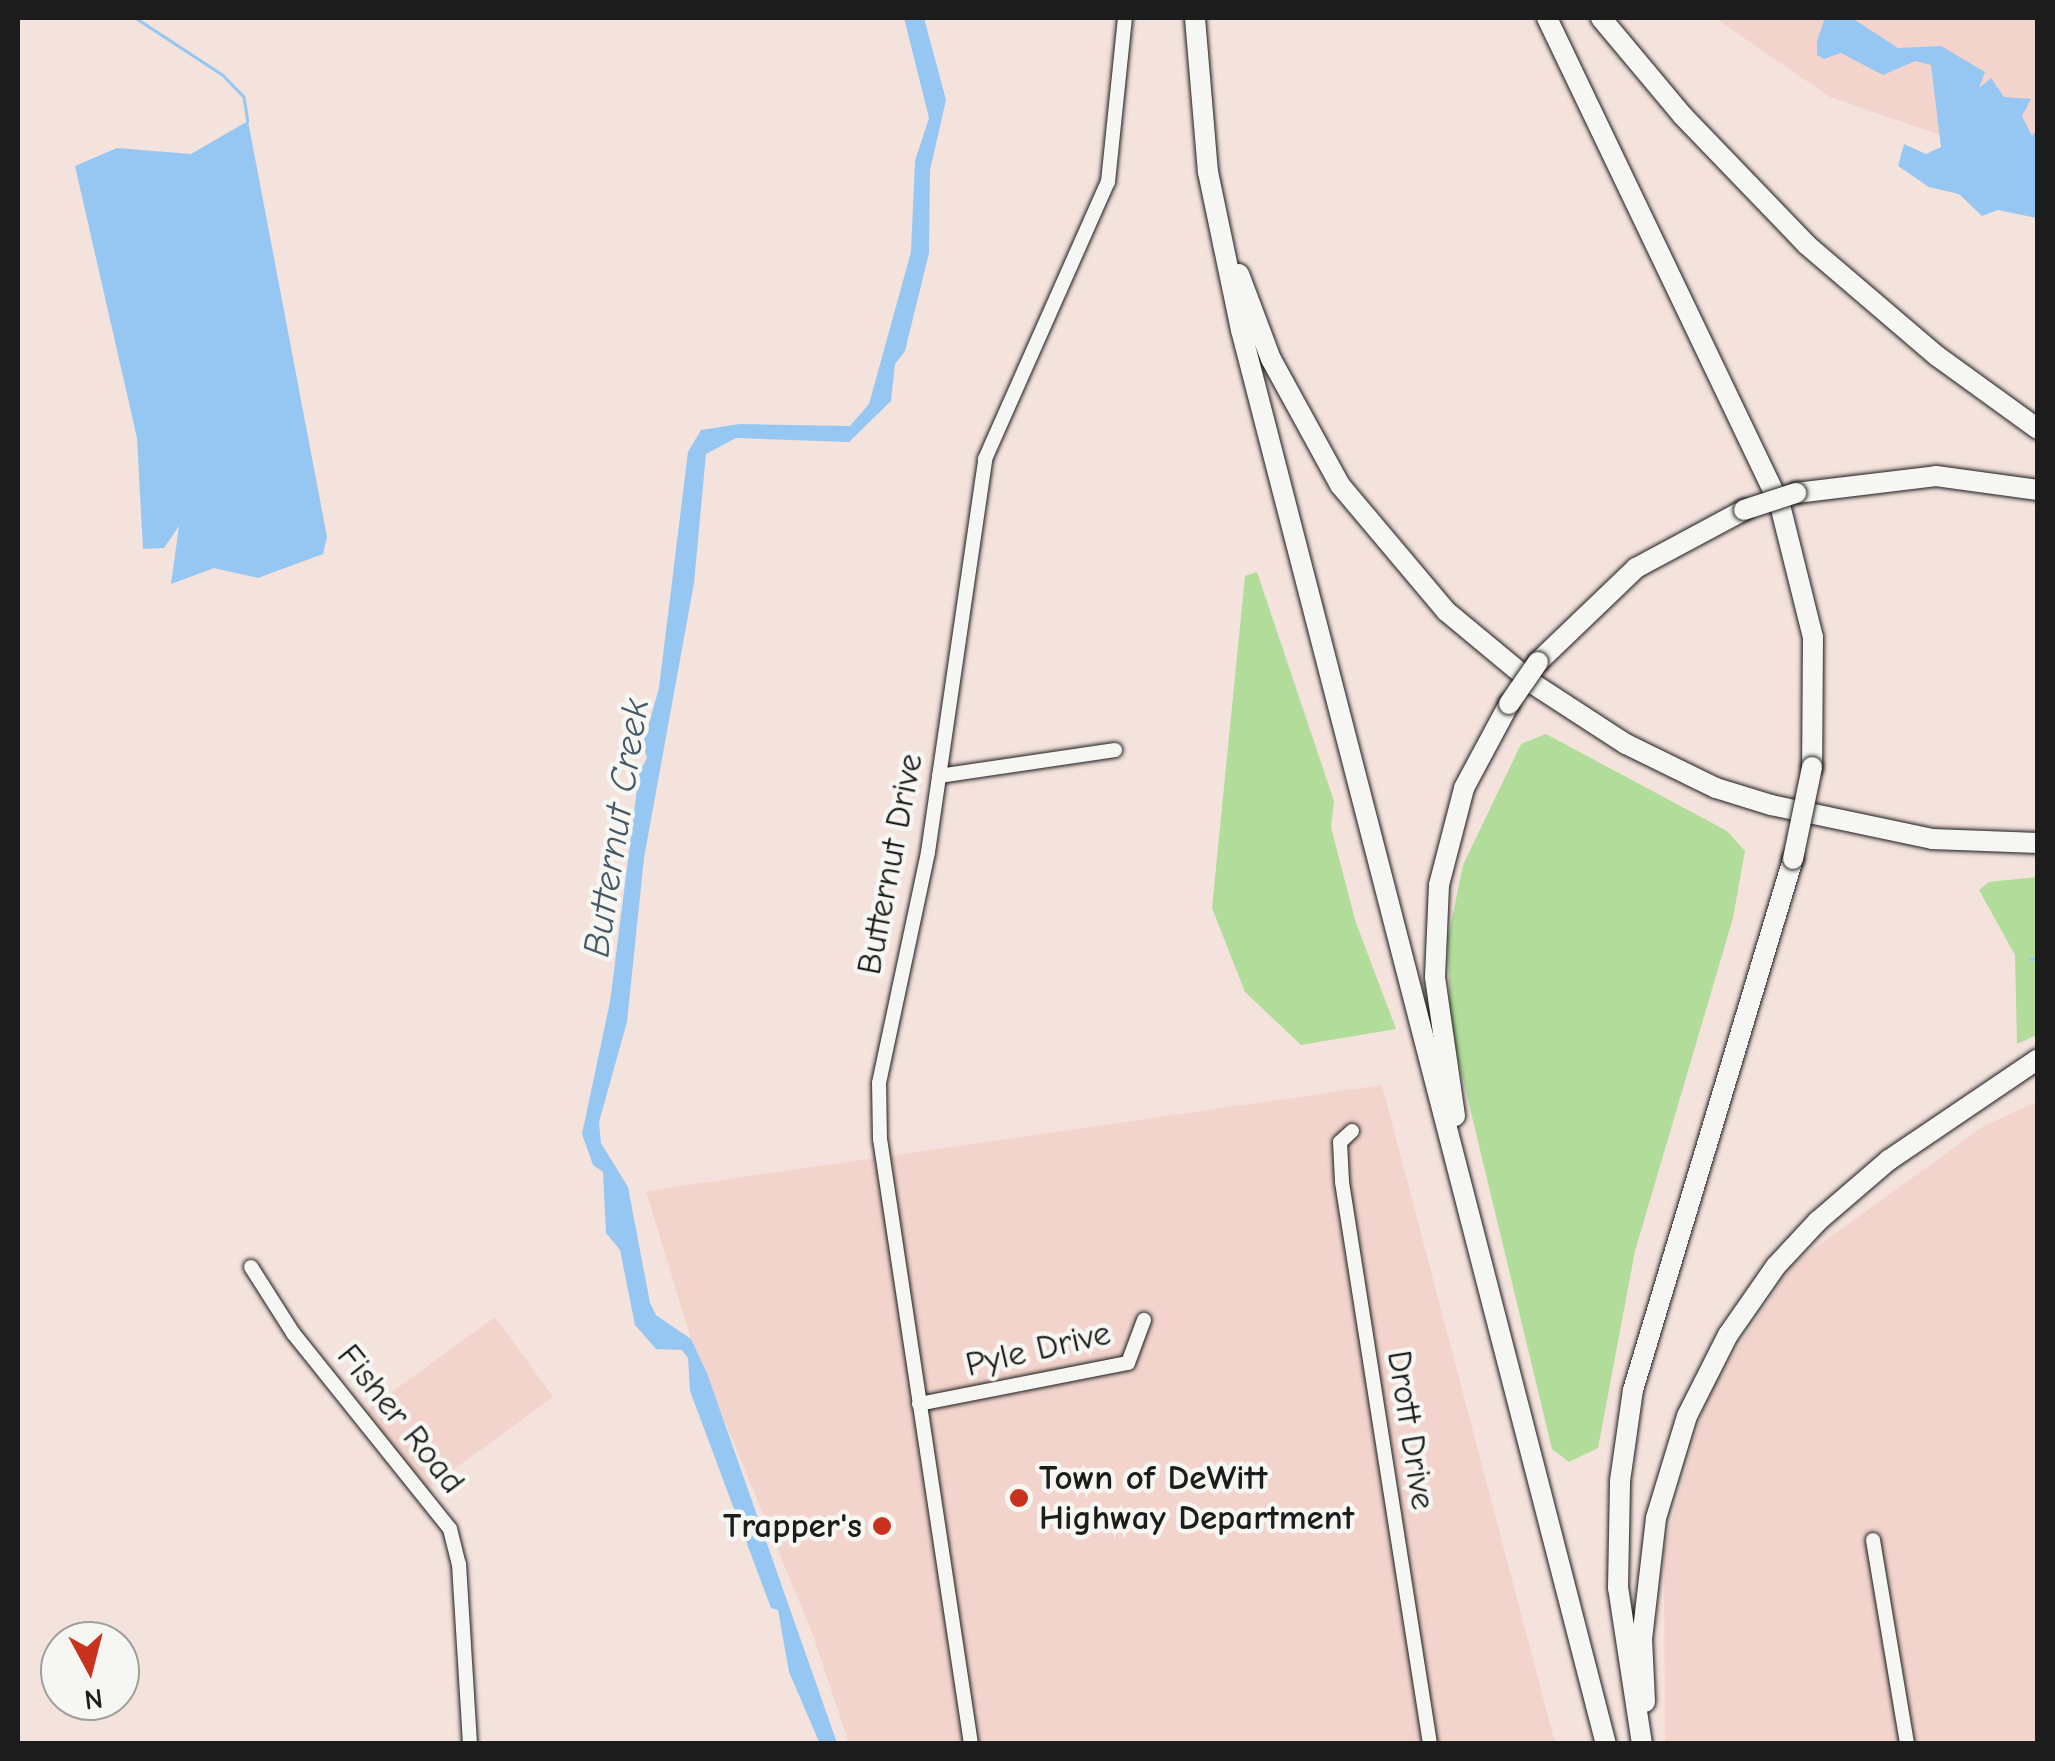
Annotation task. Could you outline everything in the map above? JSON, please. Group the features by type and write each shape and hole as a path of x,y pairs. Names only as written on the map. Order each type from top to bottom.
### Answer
{"highway":[{"path":"1195,18 1208,172 1262,411 1606,1744"},
{"path":"1547,18 1780,505 1813,637 1812,767 1792,859 1633,1390 1620,1481 1618,1588 1645,1744"},
{"path":"1601,18 1693,128 1807,245 1937,356 2038,429"},
{"path":"1219,226 1271,359 1340,485 1406,568 1520,674 1626,744 1716,788 1872,831 2038,843"},
{"path":"1475,1228 1440,1031 1435,924 1464,788 1509,704 1538,662 1586,610 1636,568 1744,510 1796,493 1936,476 2038,490"},
{"path":"1645,1744 1642,1640 1650,1546 1686,1416 1728,1335 1776,1266 1818,1221 1889,1160 2038,1059"}],"street":[{"name":"Butternut Drive","path":"971,1744 878,1111 884,1045 939,776 985,459 1108,182 1125,18"},
{"path":"939,776 1115,750"},
{"name":"Drott Drive","path":"1352,1131 1340,1142 1342,1182 1430,1744"},
{"name":"Fisher Road","path":"251,1267 294,1334 450,1529 459,1564 470,1744"},
{"name":"Pyle Drive","path":"919,1404 994,1394 1032,1380 1128,1363 1144,1320"},
{"path":"1873,1540 1907,1744"}],"shaded area":[{"path":"1715,18 2037,18 2037,168 1830,97"},
{"path":"1382,1085 1555,1743 849,1743 813,1635 691,1339 646,1191"},
{"path":"2037,1102 2037,1743 1665,1744 1664,1549 1707,1395 1793,1264 1984,1126"},
{"path":"495,1317 553,1397 425,1491 366,1410"}],"green space":[{"path":"1257,572 1334,801 1331,827 1355,920 1396,1029 1301,1045 1245,992 1212,908 1245,576"},
{"path":"1546,734 1727,831 1745,851 1733,918 1635,1251 1598,1448 1569,1462 1552,1449 1450,1025 1448,938 1463,865 1521,744"},
{"path":"2037,877 2037,1035 2017,1044 2015,955 1979,890 1989,882"}],"water":[{"path":"904,18 924,18 946,100 930,170 929,253 905,351 895,364 891,401 849,442 736,438 706,454 694,583 644,858 627,1022 599,1122 601,1143 628,1187 650,1303 656,1315 691,1339 707,1373 837,1743 820,1744 789,1672 778,1610 771,1608 690,1391 688,1358 682,1350 656,1349 635,1325 620,1250 606,1233 603,1172 593,1165 582,1134 610,1002 639,773 647,758 643,744 659,688 688,452 701,430 740,424 850,426 869,404 911,252 915,161 929,118"},
{"path":"1825,18 1852,18 1898,48 1941,46 1985,72 1979,88 1991,78 2004,97 2031,99 2022,116 2032,136 2037,129 2037,218 1998,210 1982,216 1959,194 1929,187 1898,166 1904,144 1926,154 1941,147 1931,65 1915,61 1883,75 1841,53 1824,59 1817,55 1817,41"},
{"path":"248,121 327,537 323,554 258,578 214,568 171,584 179,526 164,548 143,549 137,438 75,166 117,148 191,154"}],"waterway":[{"path":"136,18 223,75 244,97 248,121"},
{"path":"2030,959 2038,958"}],"place":[{"name":"Town of DeWitt Highway Department","path":"1019,1498"},
{"name":"Trapper's","path":"882,1526"}],"water label":[{"name":"Butternut Creek","path":"617,828"}]}
